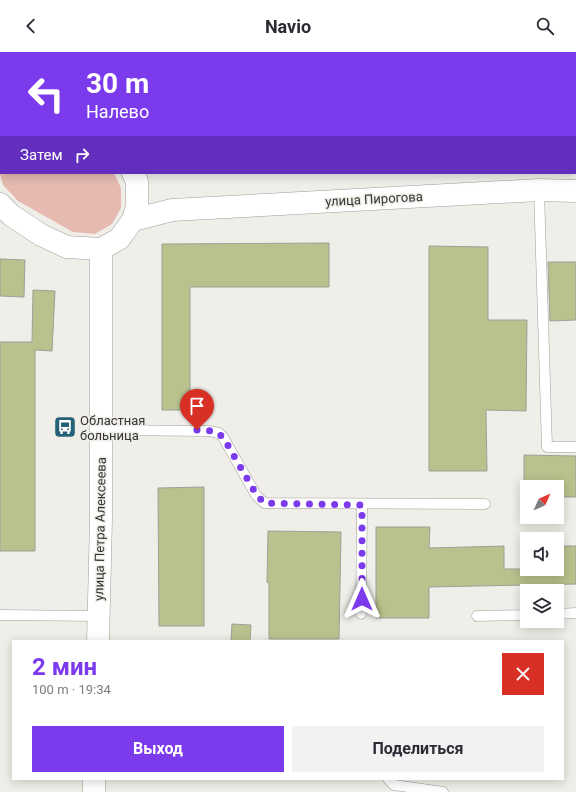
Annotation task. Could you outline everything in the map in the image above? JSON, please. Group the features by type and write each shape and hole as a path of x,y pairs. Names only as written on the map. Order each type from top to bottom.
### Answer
{"street":[{"path":"135,177 154,200 172,210"},
{"path":"0,204 11,215 41,235 67,248 101,249 119,239 133,220 137,206 135,177"},
{"name":"улица Пирогова","path":"133,220 172,210 538,190 576,191"},
{"name":"улица Петра Алексеева","path":"98,640 102,430 101,249"},
{"path":"94,780 94,792"}],"lane":[{"path":"538,190 547,448 576,447"},
{"path":"102,430 214,431 223,437 256,494 264,503 362,505 485,504"},
{"path":"362,505 362,614"},
{"path":"564,614 576,614"},
{"path":"0,615 98,616"},
{"path":"477,616 520,615"},
{"path":"389,780 394,785 443,792"}],"shaded area":[{"path":"0,174 114,174 121,188 121,208 112,224 95,234 73,232 18,201 3,185"}],"building":[{"path":"329,243 329,287 190,287 190,410 162,410 162,244"},
{"path":"429,246 488,247 488,320 527,320 526,411 486,410 487,471 429,471"},
{"path":"0,259 25,260 24,297 0,296"},
{"path":"548,262 576,262 576,320 550,321"},
{"path":"33,290 55,291 52,351 35,350 35,551 0,551 0,342 32,342"},
{"path":"524,455 576,456 576,497 564,497 564,480 524,480"},
{"path":"204,487 204,626 159,626 158,488"},
{"path":"376,527 430,527 429,548 504,546 504,569 520,569 520,576 564,576 564,546 576,546 576,584 429,587 429,618 376,618"},
{"path":"268,531 341,532 339,639 269,639 269,583 267,582"},
{"path":"232,624 251,625 250,640 231,640"}],"place":[{"name":"Областная больница","path":"65,427"}],"route":[{"path":"197,430 214,431 223,437 256,494 264,503 362,505 362,599"}]}
